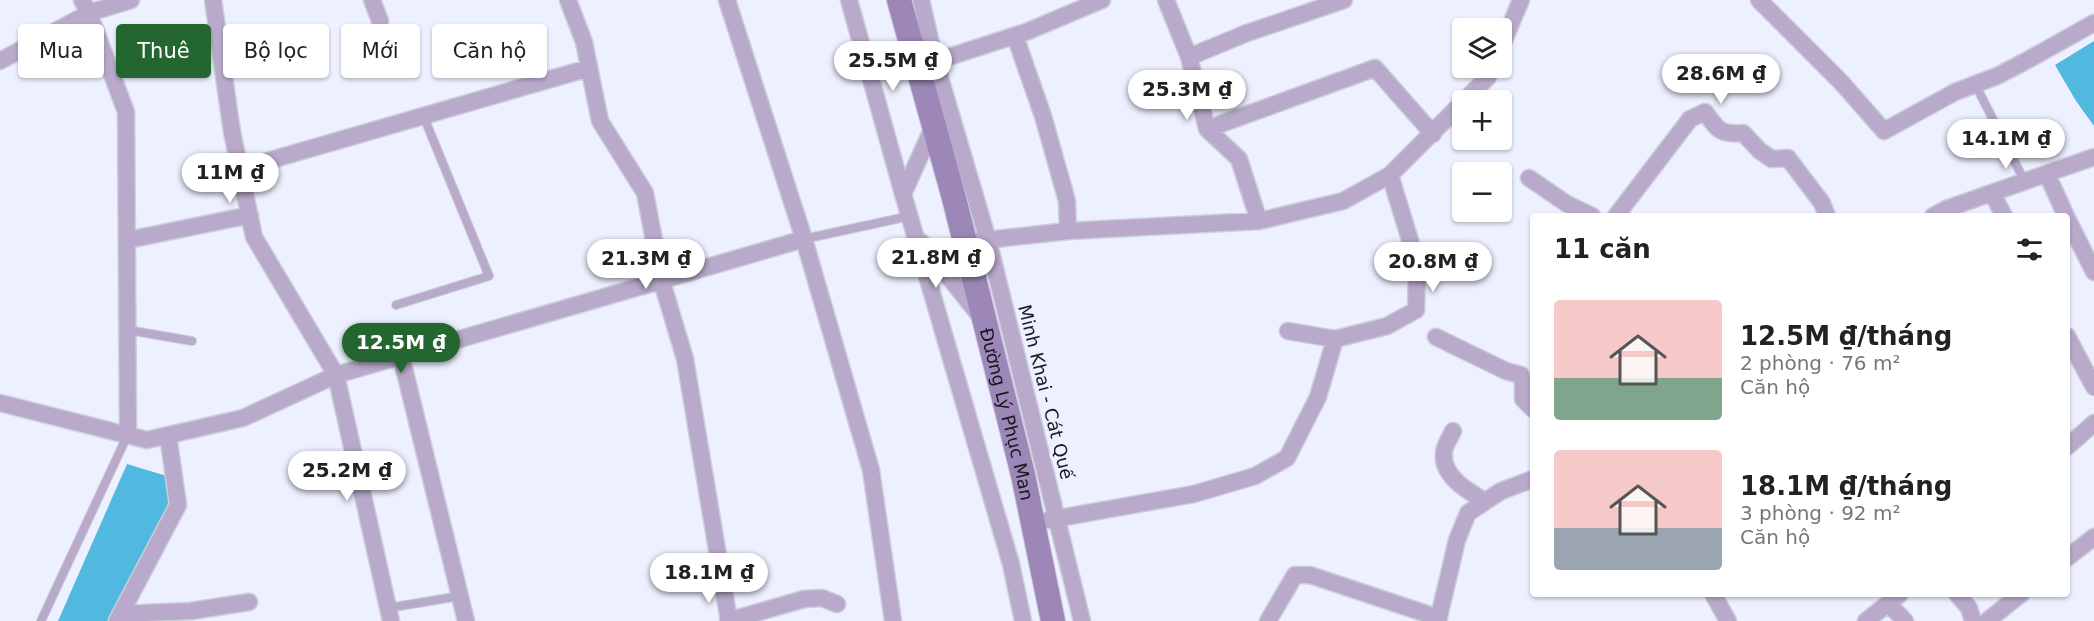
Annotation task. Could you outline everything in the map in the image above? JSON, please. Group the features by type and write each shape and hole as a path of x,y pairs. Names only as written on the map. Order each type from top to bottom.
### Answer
{"main road":[{"name":"Đường Lý Phục Man","path":"899,0 927,64 934,125 976,241 985,321 1023,475 1053,621"}],"street":[{"path":"0,61 85,6 131,0"},
{"path":"213,0 232,132 254,237 336,375 389,614"},
{"path":"372,0 380,21"},
{"path":"568,0 584,42 600,121 645,193 662,282 685,358 728,621 804,599 822,598 837,604"},
{"path":"727,0 804,239 871,470 893,621"},
{"path":"849,0 1011,564 1023,621"},
{"name":"Minh Khai - Cát Quế","path":"921,0 927,64 976,241 1058,518 1082,621"},
{"path":"927,64 1015,36 1102,0"},
{"path":"1166,0 1189,57 1207,129 1239,159 1259,221"},
{"path":"1189,57 1247,33 1344,0"},
{"path":"1759,0 1841,82 1884,131 1955,92 2024,62 2094,23"},
{"path":"1511,18 1517,2"},
{"path":"85,6 126,112 128,434"},
{"path":"1015,36 1043,116 1067,201 1068,231"},
{"path":"240,169 589,68"},
{"path":"1207,129 1375,68 1432,134"},
{"path":"1476,90 1487,78"},
{"path":"1618,213 1690,119 1706,112 1718,130 1727,134 1743,133 1760,151 1772,159 1788,158 1822,203 1826,213"},
{"path":"976,241 1068,231 1259,221 1343,201 1390,175 1452,114"},
{"path":"903,194 934,125"},
{"path":"1939,213 2094,157"},
{"path":"2047,174 2065,213"},
{"path":"1288,331 1335,339 1387,326 1416,310 1417,272 1410,240 1390,175"},
{"path":"1529,178 1567,204 1586,213"},
{"path":"1992,193 2002,213"},
{"path":"128,240 250,215"},
{"path":"2070,223 2094,272"},
{"path":"915,234 985,321"},
{"path":"0,403 147,440 243,418 336,375 804,239"},
{"path":"1436,337 1506,371 1521,375 1524,384 1523,399 1530,406"},
{"path":"1032,523 1194,494 1255,476 1287,458 1318,397 1335,339"},
{"path":"2070,342 2094,387"},
{"path":"401,356 466,621"},
{"path":"2070,440 2094,423"},
{"path":"1453,431 1443,454 1448,470 1463,489 1485,501"},
{"path":"119,617 178,505 168,435"},
{"path":"1268,621 1294,574 1310,575 1438,620 1457,540 1468,513 1501,490 1530,480"},
{"path":"2070,556 2094,537"},
{"path":"1715,597 1728,621"},
{"path":"1960,597 1969,608 1973,621"},
{"path":"1987,621 2017,597"},
{"path":"1866,621 1894,599 1905,621"},
{"path":"119,617 191,611 249,602"}],"lane":[{"path":"1975,84 2025,182"},
{"path":"396,305 489,276 423,115"},
{"path":"804,239 910,216"},
{"path":"128,330 192,341"},
{"path":"41,621 128,434"},
{"path":"389,614 460,596"}],"water":[{"path":"2094,41 2094,126 2055,65"},
{"path":"127,464 170,477 170,506 112,621 58,621"}]}
